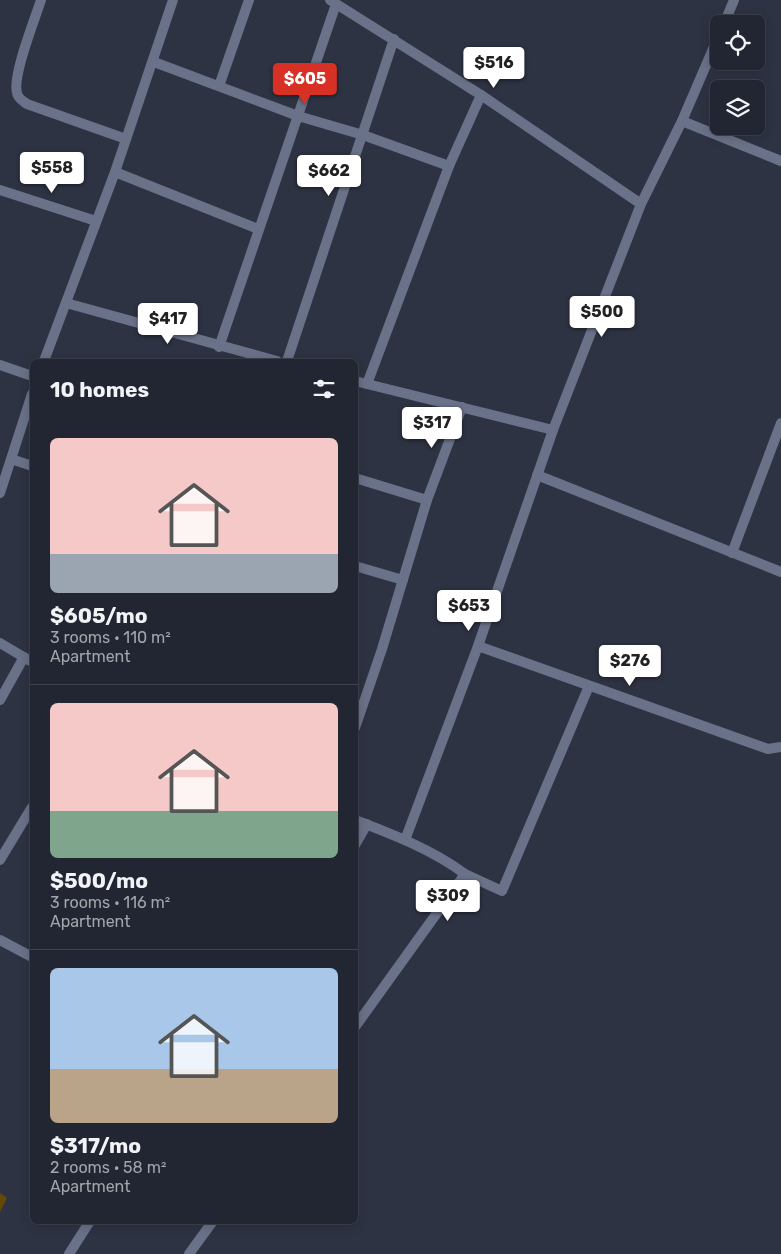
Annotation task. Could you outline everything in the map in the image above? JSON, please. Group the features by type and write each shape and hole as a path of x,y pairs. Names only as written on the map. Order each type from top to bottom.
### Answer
{"street":[{"path":"41,0 17,75 17,94 20,99 27,104 126,139"},
{"path":"45,359 115,172 154,62 173,0"},
{"path":"220,86 249,0"},
{"path":"728,15 734,0"},
{"path":"219,347 298,116 333,2 481,95 641,204"},
{"path":"287,359 394,39"},
{"path":"405,840 478,646 553,430 641,204 682,121 710,56"},
{"path":"154,62 298,116 363,135 449,166"},
{"path":"367,384 449,166 481,95"},
{"path":"682,121 781,161"},
{"path":"115,172 258,229"},
{"path":"0,190 96,221"},
{"path":"66,303 268,359"},
{"path":"0,365 30,375"},
{"path":"358,382 553,430"},
{"path":"0,493 30,400"},
{"path":"358,719 427,500 462,407"},
{"path":"732,552 781,423"},
{"path":"11,459 30,465"},
{"path":"537,475 781,572"},
{"path":"358,479 427,500"},
{"path":"358,567 403,580"},
{"path":"0,643 28,660 0,700"},
{"path":"478,646 768,749 781,747"},
{"path":"358,821 405,840 454,866 465,874 502,891 589,686"},
{"path":"0,860 30,810"},
{"path":"358,840 367,824"},
{"path":"358,1023 465,874"},
{"path":"0,940 30,956"},
{"path":"69,1254 88,1224"},
{"path":"189,1254 211,1224"}],"building":[{"path":"0,1193 7,1198 0,1212"}]}
